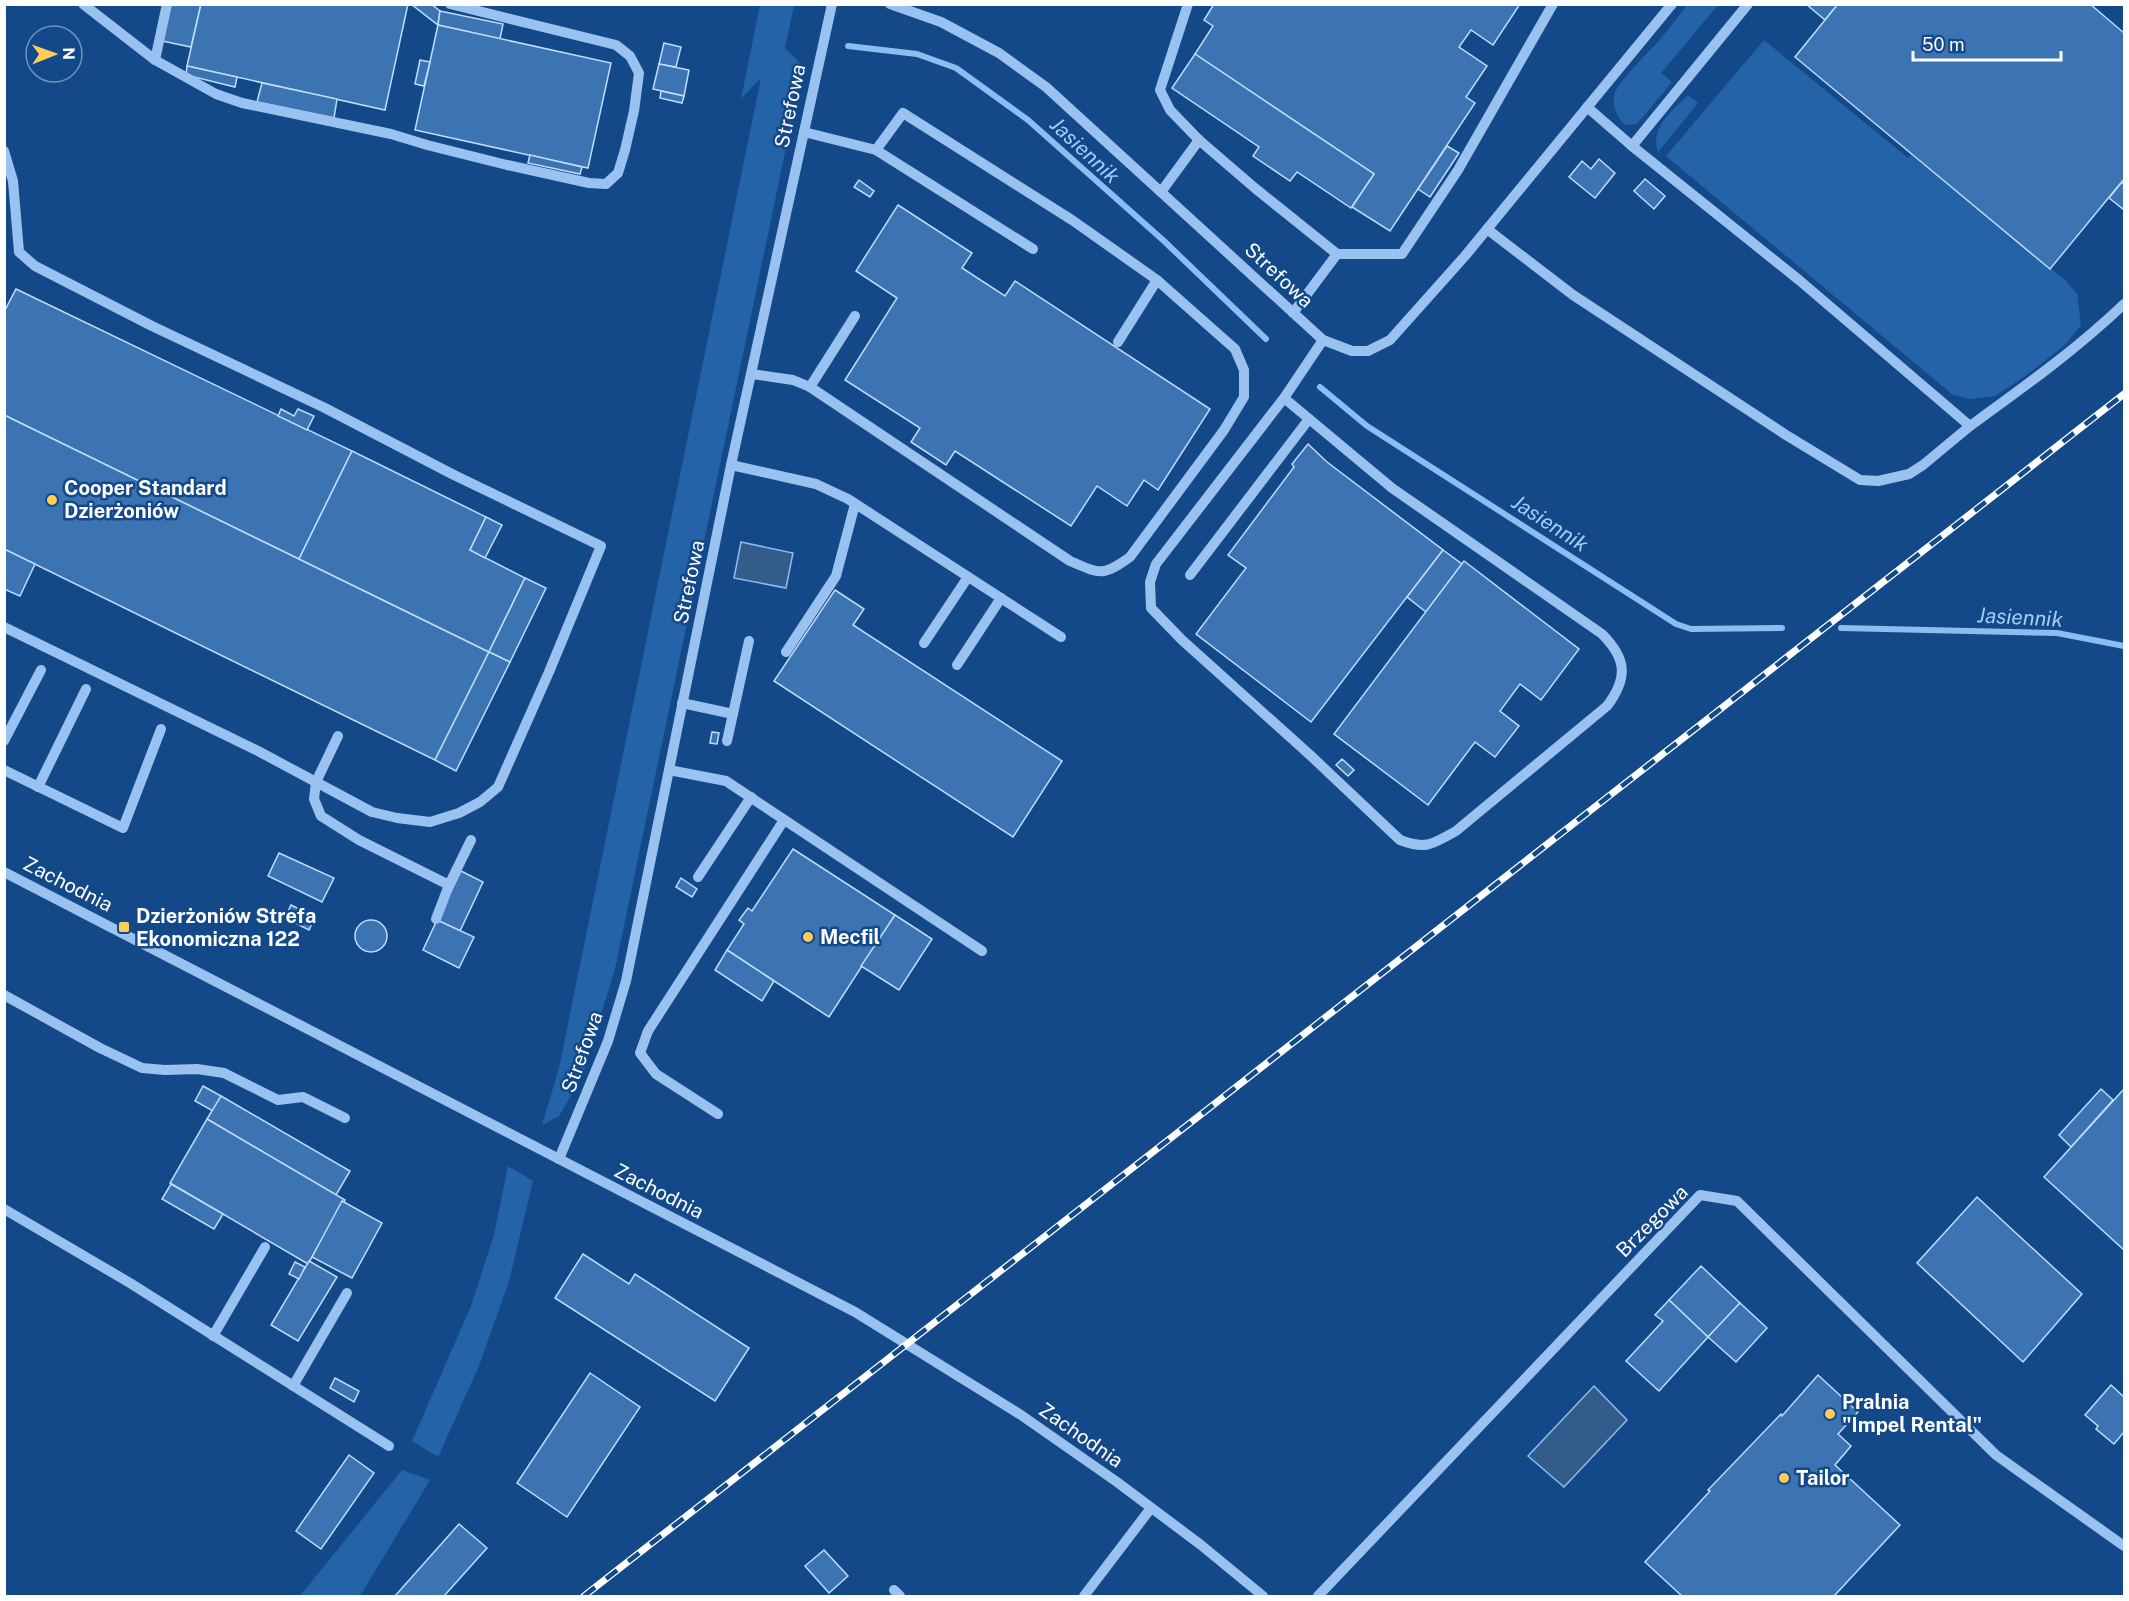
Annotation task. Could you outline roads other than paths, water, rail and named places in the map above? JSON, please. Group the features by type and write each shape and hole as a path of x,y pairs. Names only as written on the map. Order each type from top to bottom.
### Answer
{"street":[{"path":"83,4 155,60 216,94 242,103 391,134 507,165 589,183 606,184 618,173 634,111 639,73 630,56 616,45 450,4"},
{"path":"155,60 167,4"},
{"name":"Strefowa","path":"559,1159 608,1041 626,981 731,465 832,4"},
{"name":"Strefowa","path":"890,4 941,21 999,53 1046,87 1323,340 1352,351 1368,351 1390,340 1465,256 1672,4"},
{"path":"1188,4 1160,90 1170,110 1199,140 1337,254 1401,254 1458,170 1553,4"},
{"path":"1632,146 1748,4"},
{"path":"1587,107 1799,280 1970,426"},
{"path":"752,374 793,380 810,387 1070,561 1095,572 1111,571 1130,557 1224,430 1244,397 1244,370 1235,349 1157,280 1072,220 903,113 876,150"},
{"path":"804,132 876,150 1034,249"},
{"path":"1161,192 1199,140"},
{"path":"4,151 13,181 19,252 35,266 152,326 325,408 454,475 601,546 498,787 480,802 459,813 430,822 372,812 248,746 4,627"},
{"path":"1487,229 1573,296 1786,435 1860,480 1878,481 1909,474 1923,465 1970,426 2052,367 2124,304"},
{"path":"1293,313 1337,254"},
{"path":"1118,342 1157,280"},
{"path":"810,387 855,316"},
{"path":"1284,398 1392,488 1602,634 1614,646 1621,660 1623,675 1617,692 1607,706 1456,831 1431,845 1416,846 1400,840 1182,640 1151,608 1150,582 1156,564 1284,398 1323,340"},
{"path":"1190,574 1308,419"},
{"path":"731,465 816,484 855,504 1061,637"},
{"path":"786,652 836,576 855,504"},
{"path":"924,643 968,577"},
{"path":"957,665 1002,598"},
{"path":"727,741 749,641"},
{"path":"4,741 41,670"},
{"path":"38,787 86,689"},
{"path":"682,703 733,714"},
{"path":"4,770 123,828 161,729"},
{"path":"338,736 316,782 314,800 321,816 359,840 449,885"},
{"path":"669,770 726,781 982,951"},
{"path":"698,877 751,798"},
{"path":"718,1114 656,1074 640,1053 648,1031 784,820"},
{"path":"436,919 449,885 471,840"},
{"name":"Zachodnia","path":"4,872 864,1318 1021,1415 1201,1545 1263,1596"},
{"path":"4,995 100,1048 142,1068 224,1072 278,1100 303,1097 345,1119"},
{"name":"Brzegowa","path":"1318,1596 1700,1195 1737,1201 1996,1455 2124,1546"},
{"path":"4,1209 130,1283 389,1446"},
{"path":"213,1336 265,1247"},
{"path":"293,1386 347,1293"},
{"path":"1084,1596 1151,1508"}],"waterway":[{"name":"Jasiennik","path":"848,46 917,54 956,68 1028,120 1164,241 1266,339"},
{"name":"Jasiennik","path":"1320,387 1367,426 1676,624 1691,629 1782,628"},
{"name":"Jasiennik","path":"1841,628 2057,633 2124,646"}],"railway":[{"path":"584,1596 2124,394"}],"place":[{"name":"Cooper Standard Dzierżoniów","path":"52,500"},
{"name":"Dzierżoniów Strefa Ekonomiczna 122","path":"124,927"},
{"name":"Mecfil","path":"808,937"},
{"name":"Pralnia \"Impel Rental\"","path":"1830,1414"},
{"name":"Tailor","path":"1784,1478"}]}
